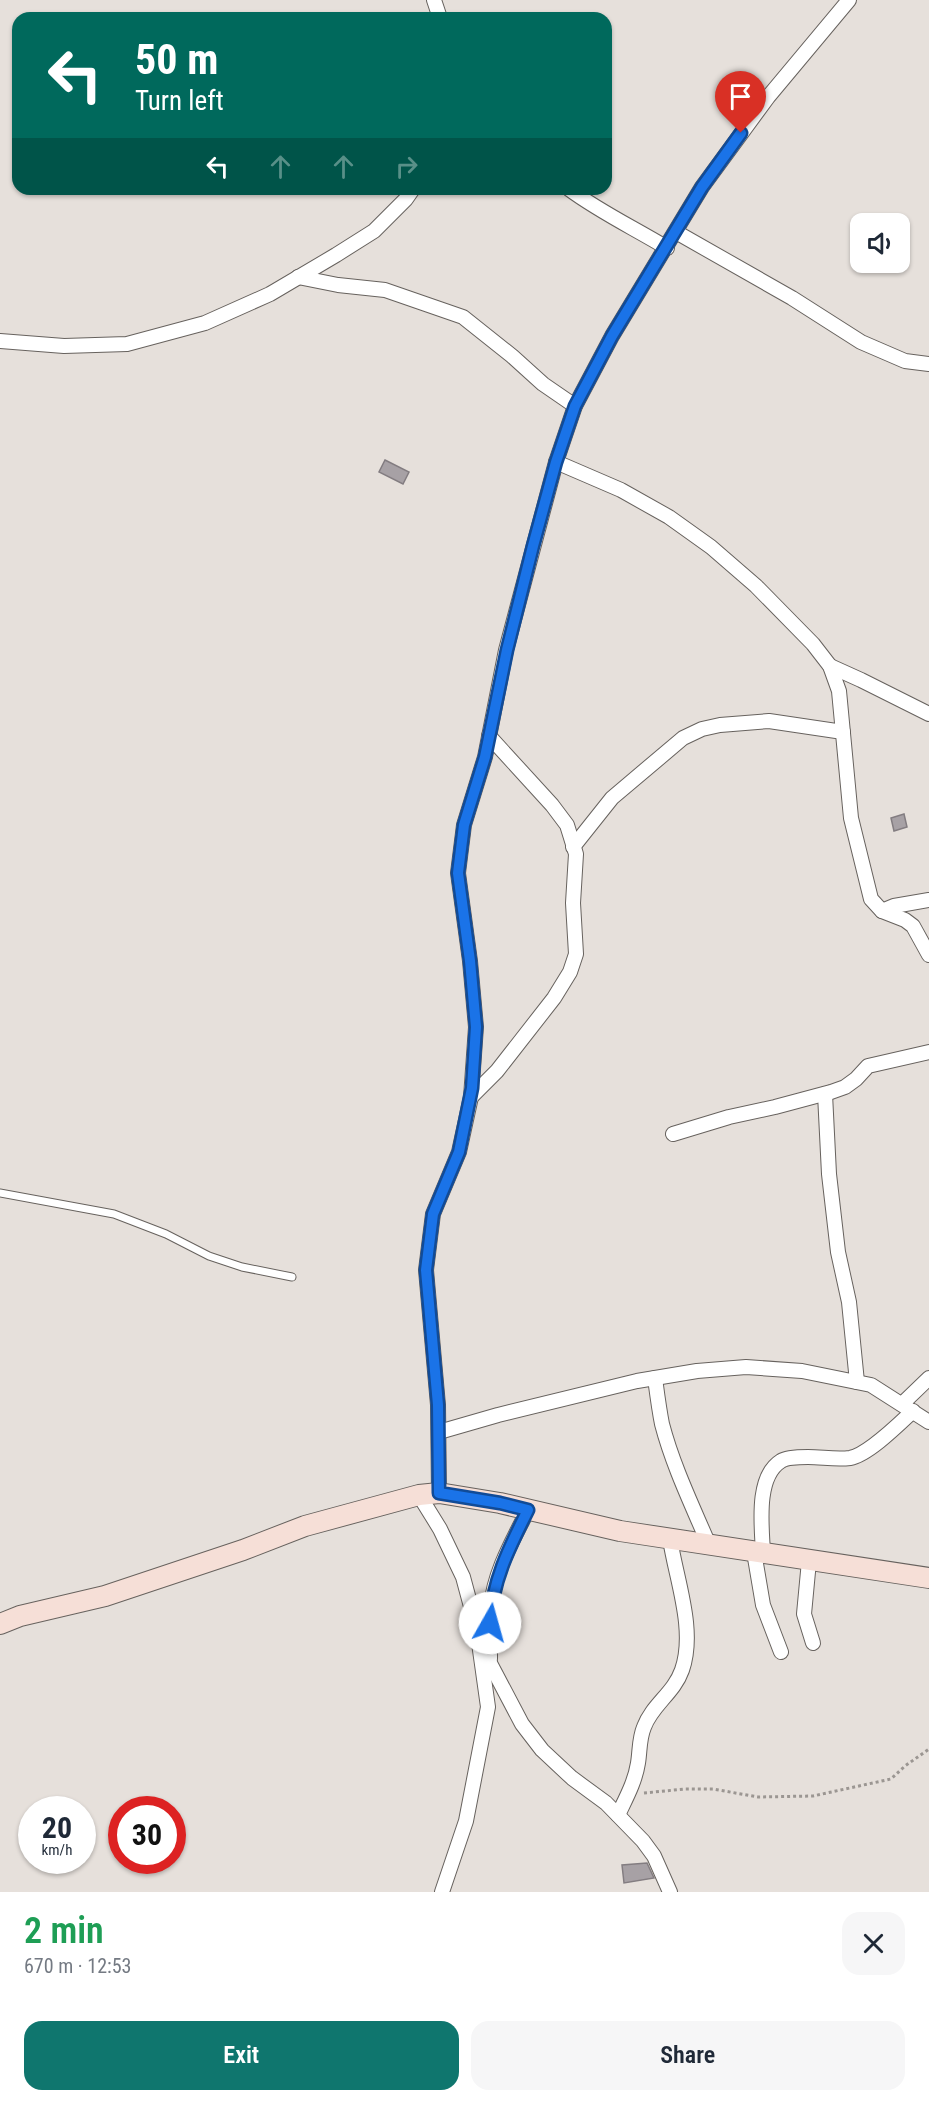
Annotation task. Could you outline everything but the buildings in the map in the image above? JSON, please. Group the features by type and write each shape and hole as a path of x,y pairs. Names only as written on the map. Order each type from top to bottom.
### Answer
{"street":[{"path":"442,1892 466,1821 488,1707 479,1642 463,1577 440,1529 429,1494 439,1432 426,1270 433,1214 459,1152 471,1097 476,1027 458,873 464,825 485,757 507,650 556,462 575,406 612,336 702,187 768,97 849,0"},
{"path":"0,341 64,346 127,344 205,323 270,294 374,231 409,195"},
{"path":"577,195 594,207 629,224 667,248"},
{"path":"676,232 792,298 861,342 905,361 929,364"},
{"path":"298,277 338,285 385,290 463,317 543,384 575,406"},
{"path":"556,462 621,490 669,517 711,547 756,586 813,644 830,666 839,691 851,818 871,899 882,911 905,920 913,926 929,955"},
{"path":"830,666 929,714"},
{"path":"573,847 612,798 683,738 702,729 720,725 769,721 843,732"},
{"path":"471,1097 516,1049 554,999 570,972 576,954 573,903 576,854 567,825 552,805 489,736"},
{"path":"882,911 894,906 929,900"},
{"path":"673,1134 729,1117 825,1094 845,1087 868,1066 929,1052"},
{"path":"825,1094 838,1252 849,1302 857,1382"},
{"path":"439,1432 572,1396 655,1378 697,1371 746,1367 802,1371 871,1386 929,1422"},
{"path":"655,1378 662,1422 673,1458 709,1545"},
{"path":"782,1652 763,1605 759,1552 763,1492 769,1473 781,1461 809,1457 852,1458 889,1433 929,1378"},
{"path":"0,1624 20,1616 105,1596 243,1550 305,1526 429,1494 500,1503 620,1531 929,1578"},
{"path":"490,1661 491,1605 497,1577 528,1510"},
{"path":"618,1815 634,1780 639,1744 648,1715 671,1689 682,1671 686,1653 687,1640 682,1596 670,1539"},
{"path":"809,1561 804,1591 804,1614 813,1643"},
{"path":"479,1642 522,1724 542,1750 618,1815 654,1856 670,1892"}],"lane":[{"path":"0,1193 114,1214 166,1234 209,1256 242,1267 292,1277"}],"path":[{"path":"628,1795 667,1790 713,1789 758,1797 813,1796 891,1779 929,1749"}],"route":[{"path":"490,1623 497,1577 528,1510 439,1493 438,1405 426,1270 433,1214 459,1152 472,1088 476,1027 458,873 464,825 485,757 507,650 533,546 556,462 575,406 612,336 702,187 741,133"}]}
